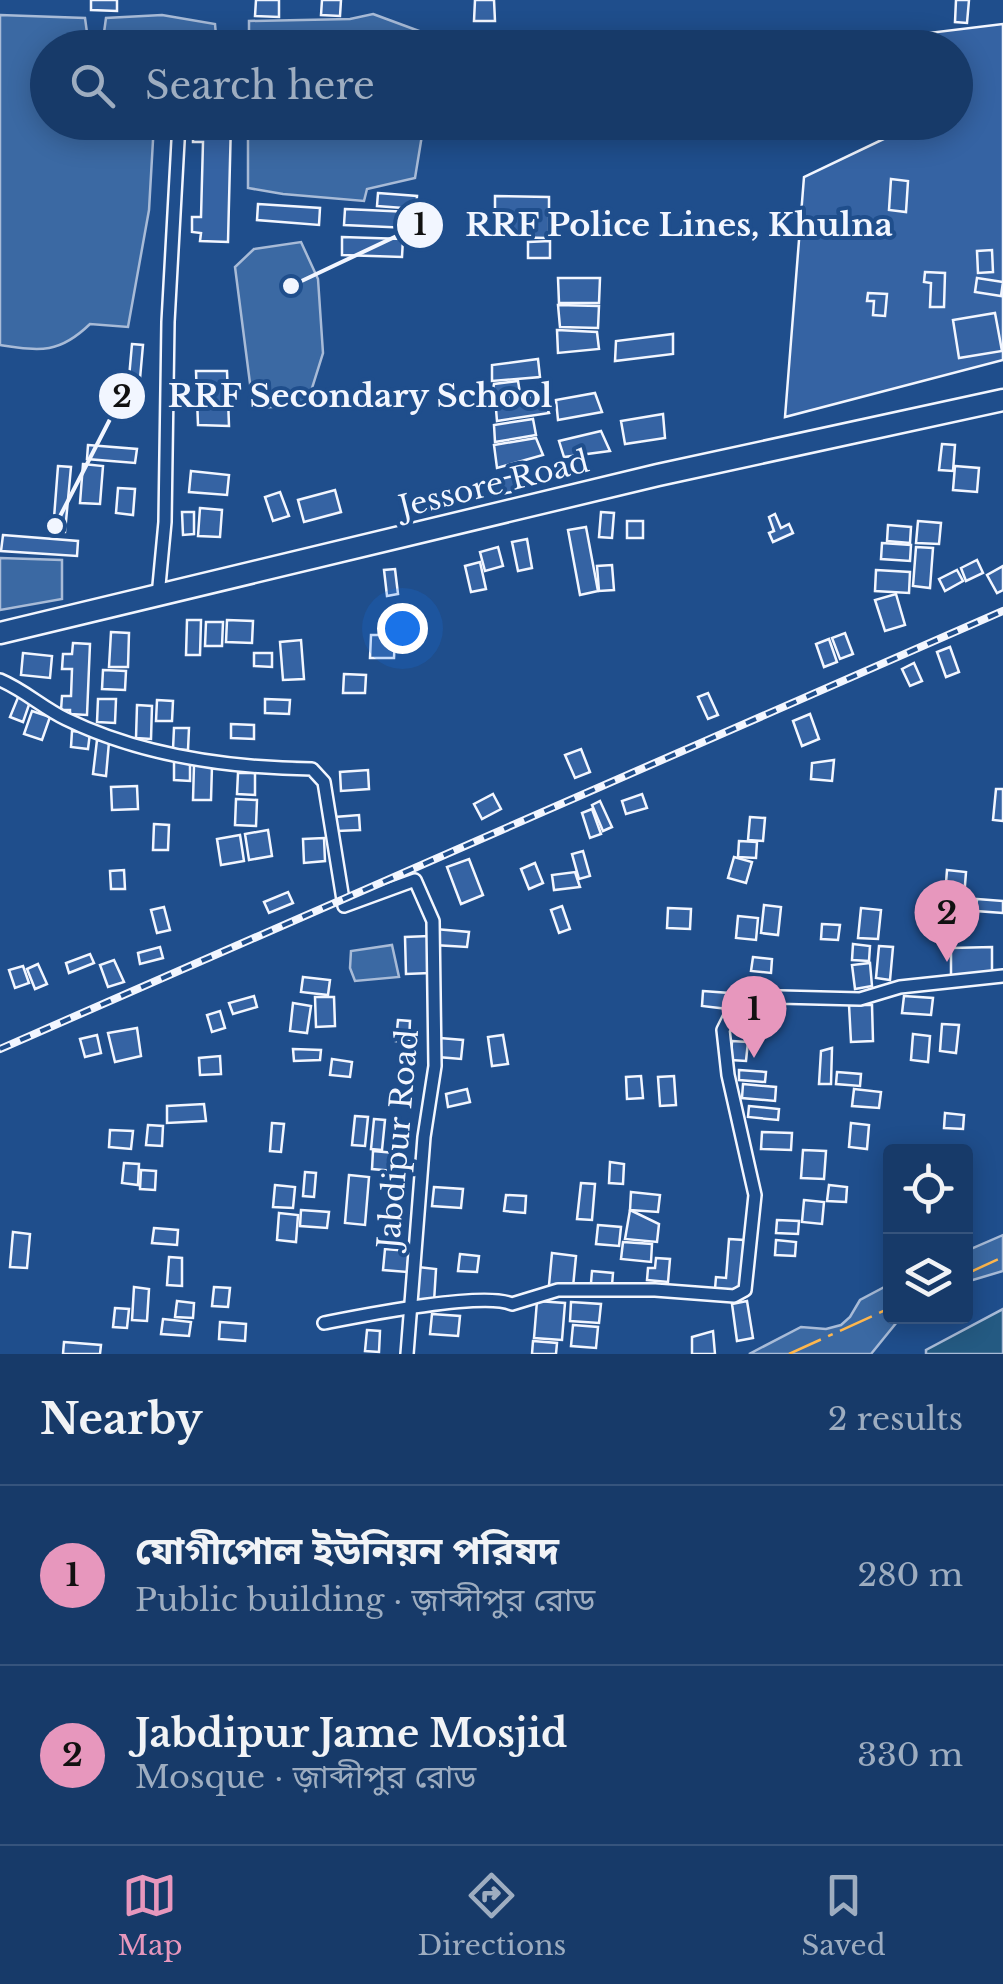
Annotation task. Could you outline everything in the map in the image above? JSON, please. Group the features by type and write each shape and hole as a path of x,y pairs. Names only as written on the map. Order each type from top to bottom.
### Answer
{"highway":[{"name":"Jessore Road","path":"0,633 658,475 1003,400"}],"street":[{"path":"158,596 165,522 167,341 178,140"},
{"name":"Jabdipur Road","path":"0,680 62,717 102,734 158,750 240,765 312,769 324,782 344,906 415,880 433,921 435,1066 424,1136 407,1354"},
{"path":"324,1323 502,1300 512,1304 558,1290 656,1290 734,1296 745,1290 755,1195 728,1075 723,1030 736,1004 780,997 860,999 900,987 1003,976"}],"shaded area":[{"path":"373,14 416,30 249,30 249,21 350,19"},
{"path":"0,15 85,18 87,30 30,30 30,140 153,140 149,210 128,327 90,324 69,341 49,348 0,345"},
{"path":"162,15 215,24 216,30 104,30 106,18"},
{"path":"248,140 421,140 415,178 367,189 364,201 248,188"},
{"path":"301,242 318,279 323,353 307,404 261,408 252,399 235,267 254,249"},
{"path":"0,558 62,560 62,599 0,610"},
{"path":"392,945 399,977 355,981 350,968 351,951"},
{"path":"1003,1235 1003,1271 973,1280 973,1248"},
{"path":"883,1288 883,1324 895,1324 871,1354 749,1354 801,1327 826,1329 841,1325 860,1300"},
{"path":"1003,1309 1003,1354 926,1354 926,1350"}],"building":[{"path":"91,0 117,0 117,11 91,10"},
{"path":"256,0 279,0 279,17 255,16"},
{"path":"322,0 341,0 340,16 321,15"},
{"path":"475,0 494,0 495,21 474,21"},
{"path":"956,0 969,0 967,23 955,22"},
{"path":"1003,24 1003,360 785,417 804,177 882,140 973,140 973,30 954,30"},
{"path":"231,140 228,242 200,241 201,233 192,232 192,217 201,217 203,142 193,142"},
{"path":"891,179 908,181 906,212 889,210"},
{"path":"378,193 417,196 416,209 377,206"},
{"path":"495,196 549,197 549,238 495,237"},
{"path":"258,204 320,208 319,225 257,220"},
{"path":"345,209 410,212 409,228 344,225"},
{"path":"342,237 403,239 402,257 342,255"},
{"path":"550,241 550,258 528,258 528,242"},
{"path":"992,250 993,272 978,273 977,251"},
{"path":"925,272 945,273 944,307 930,307 931,283 924,282"},
{"path":"558,278 600,278 599,303 559,303"},
{"path":"977,278 1003,282 1001,296 975,292"},
{"path":"868,293 887,294 885,316 873,315 874,301 867,301"},
{"path":"558,305 599,306 598,328 560,327"},
{"path":"995,313 1002,351 959,358 953,320"},
{"path":"557,330 597,332 599,349 558,353"},
{"path":"673,334 673,354 615,361 616,341"},
{"path":"132,344 143,345 139,390 128,389"},
{"path":"538,359 540,377 492,381 492,365"},
{"path":"196,371 227,371 229,426 198,425"},
{"path":"518,381 520,393 492,395 494,384"},
{"path":"595,393 602,412 558,420 556,400"},
{"path":"495,397 543,397 549,413 497,421"},
{"path":"663,414 665,438 625,444 621,421"},
{"path":"533,419 536,435 495,442 494,425"},
{"path":"601,431 610,451 564,457 559,441"},
{"path":"536,438 543,455 497,468 494,445"},
{"path":"942,444 955,445 953,471 939,470"},
{"path":"88,445 137,449 135,463 87,459"},
{"path":"83,464 103,466 100,504 80,503"},
{"path":"58,466 71,467 65,532 53,531"},
{"path":"955,466 979,468 977,492 953,490"},
{"path":"191,471 229,475 227,495 189,492"},
{"path":"513,476 516,491 492,496 489,482"},
{"path":"118,488 135,489 133,515 116,513"},
{"path":"335,490 341,512 304,522 298,500"},
{"path":"280,492 289,516 273,521 265,497"},
{"path":"200,508 222,510 220,537 198,536"},
{"path":"182,512 194,512 194,534 183,535"},
{"path":"601,512 614,513 612,538 599,537"},
{"path":"775,514 781,528 789,524 793,533 773,542 769,517"},
{"path":"627,521 643,521 643,538 627,538"},
{"path":"918,521 941,523 939,544 916,543"},
{"path":"888,525 911,527 910,543 887,541"},
{"path":"586,527 598,591 580,595 568,530"},
{"path":"3,535 78,541 77,556 1,551"},
{"path":"527,539 532,568 518,571 512,542"},
{"path":"882,543 911,545 910,561 881,559"},
{"path":"498,547 503,566 485,571 480,552"},
{"path":"916,547 933,548 930,588 913,586"},
{"path":"977,560 983,573 966,581 961,568"},
{"path":"480,562 486,589 471,592 465,566"},
{"path":"612,565 614,590 599,591 597,566"},
{"path":"1003,566 1003,590 997,593 987,575"},
{"path":"395,569 398,594 387,596 384,570"},
{"path":"876,570 910,572 909,593 875,591"},
{"path":"957,570 963,581 945,591 939,579"},
{"path":"896,594 905,625 885,631 875,600"},
{"path":"187,620 201,620 200,655 186,655"},
{"path":"227,620 253,621 252,643 226,642"},
{"path":"206,622 223,622 222,646 205,646"},
{"path":"111,632 129,633 128,667 109,667"},
{"path":"845,633 853,654 840,659 832,638"},
{"path":"371,635 395,635 394,658 370,658"},
{"path":"829,639 837,662 824,667 816,644"},
{"path":"301,640 304,679 283,680 280,642"},
{"path":"73,643 90,644 87,715 61,710 62,696 71,696 72,669 62,669 63,654 72,654"},
{"path":"950,647 959,672 946,677 937,652"},
{"path":"23,653 52,656 50,678 21,675"},
{"path":"254,653 272,653 272,667 254,666"},
{"path":"914,663 922,681 910,686 902,669"},
{"path":"103,670 126,671 125,690 102,689"},
{"path":"344,674 366,675 365,693 343,693"},
{"path":"708,693 718,715 708,719 698,697"},
{"path":"19,695 31,699 23,722 10,717"},
{"path":"98,699 116,699 115,723 97,722"},
{"path":"265,699 290,700 289,714 265,713"},
{"path":"157,700 173,701 172,721 156,721"},
{"path":"137,705 152,706 151,739 136,738"},
{"path":"32,711 50,717 42,740 24,734"},
{"path":"810,714 819,739 802,746 793,721"},
{"path":"231,724 254,725 254,739 231,738"},
{"path":"174,728 189,728 188,750 173,749"},
{"path":"72,731 90,733 88,749 71,747"},
{"path":"97,740 109,742 106,776 93,774"},
{"path":"581,749 590,772 575,778 565,755"},
{"path":"174,760 190,760 190,781 174,780"},
{"path":"834,760 832,781 811,779 812,763"},
{"path":"194,765 212,766 211,800 193,800"},
{"path":"368,770 369,789 341,791 340,772"},
{"path":"238,773 255,773 255,795 237,794"},
{"path":"137,786 138,809 112,810 111,787"},
{"path":"996,789 1003,789 1003,821 993,820"},
{"path":"493,794 501,809 482,819 474,804"},
{"path":"642,794 647,808 626,814 622,801"},
{"path":"236,799 257,800 256,826 235,825"},
{"path":"600,801 612,827 603,831 592,805"},
{"path":"592,809 601,834 590,838 582,813"},
{"path":"359,815 360,830 337,831 335,817"},
{"path":"750,817 765,818 763,841 748,840"},
{"path":"154,824 169,825 168,850 153,850"},
{"path":"268,830 272,856 249,860 245,834"},
{"path":"240,835 244,861 221,865 217,839"},
{"path":"324,838 325,861 304,863 303,839"},
{"path":"739,841 757,842 756,858 738,857"},
{"path":"583,851 590,876 579,879 572,854"},
{"path":"734,857 752,862 746,883 728,878"},
{"path":"469,859 483,895 461,904 447,867"},
{"path":"535,863 543,883 529,889 521,869"},
{"path":"124,870 125,889 111,889 110,871"},
{"path":"947,870 966,872 964,898 945,896"},
{"path":"575,872 580,887 554,890 552,875"},
{"path":"288,892 293,903 269,913 264,902"},
{"path":"977,899 1003,901 1003,913 976,911"},
{"path":"764,905 781,907 778,935 761,933"},
{"path":"562,906 570,929 559,933 551,910"},
{"path":"164,907 170,930 157,933 151,910"},
{"path":"668,908 691,909 690,929 667,928"},
{"path":"861,908 881,910 878,939 858,938"},
{"path":"738,916 758,918 756,940 736,938"},
{"path":"822,924 840,925 838,940 821,939"},
{"path":"435,929 469,932 467,947 434,945"},
{"path":"429,936 430,973 406,974 405,937"},
{"path":"853,944 870,946 869,961 852,960"},
{"path":"879,946 893,947 890,980 876,978"},
{"path":"160,947 163,958 140,964 138,953"},
{"path":"992,947 992,975 951,976 951,948"},
{"path":"90,954 94,963 69,973 66,963"},
{"path":"753,957 772,959 771,973 751,971"},
{"path":"114,960 124,982 108,987 100,965"},
{"path":"870,963 872,986 855,989 852,965"},
{"path":"38,964 47,984 35,989 27,969"},
{"path":"23,966 29,983 15,988 9,970"},
{"path":"303,977 330,980 328,995 301,992"},
{"path":"703,991 729,993 728,1009 702,1006"},
{"path":"254,996 257,1007 233,1014 229,1003"},
{"path":"904,996 933,998 931,1015 902,1013"},
{"path":"315,997 334,997 335,1026 316,1027"},
{"path":"293,1003 311,1006 307,1033 290,1031"},
{"path":"849,1005 872,1005 873,1041 851,1042"},
{"path":"220,1011 225,1028 212,1032 207,1015"},
{"path":"398,1020 410,1021 409,1042 396,1041"},
{"path":"942,1024 959,1025 956,1053 940,1051"},
{"path":"137,1028 141,1056 115,1062 108,1033"},
{"path":"913,1034 930,1036 928,1062 911,1060"},
{"path":"97,1035 101,1053 85,1057 80,1039"},
{"path":"503,1035 508,1064 492,1066 488,1037"},
{"path":"440,1038 463,1040 461,1059 438,1057"},
{"path":"732,1041 748,1042 746,1061 731,1060"},
{"path":"832,1048 831,1084 819,1084 821,1051"},
{"path":"293,1049 321,1050 320,1060 294,1061"},
{"path":"220,1056 221,1074 200,1075 199,1058"},
{"path":"332,1059 352,1062 350,1077 330,1075"},
{"path":"739,1070 766,1072 765,1082 739,1080"},
{"path":"837,1072 861,1074 860,1086 836,1084"},
{"path":"641,1076 643,1098 627,1099 626,1077"},
{"path":"674,1076 676,1105 660,1106 658,1077"},
{"path":"743,1084 776,1087 775,1101 742,1098"},
{"path":"467,1089 470,1102 448,1107 446,1094"},
{"path":"854,1089 881,1092 879,1108 852,1106"},
{"path":"204,1104 206,1121 167,1123 167,1106"},
{"path":"749,1106 779,1109 778,1120 748,1117"},
{"path":"945,1113 964,1115 963,1129 944,1128"},
{"path":"355,1116 368,1117 365,1146 352,1145"},
{"path":"374,1119 385,1120 382,1150 371,1149"},
{"path":"272,1123 284,1124 281,1152 270,1151"},
{"path":"851,1123 869,1125 867,1149 849,1147"},
{"path":"148,1125 163,1126 162,1146 146,1145"},
{"path":"110,1130 133,1131 131,1149 109,1147"},
{"path":"762,1132 792,1133 791,1150 761,1149"},
{"path":"803,1150 826,1151 824,1179 801,1178"},
{"path":"373,1151 395,1153 394,1171 372,1169"},
{"path":"610,1162 624,1164 623,1184 609,1183"},
{"path":"124,1163 139,1164 138,1185 122,1183"},
{"path":"141,1170 156,1171 155,1190 140,1189"},
{"path":"305,1172 316,1173 314,1197 303,1196"},
{"path":"349,1175 369,1177 365,1225 345,1223"},
{"path":"581,1183 595,1184 592,1220 577,1219"},
{"path":"275,1185 295,1187 293,1208 273,1207"},
{"path":"829,1185 847,1187 846,1202 827,1201"},
{"path":"434,1187 463,1189 461,1208 432,1206"},
{"path":"631,1192 660,1195 658,1212 630,1210"},
{"path":"506,1195 526,1196 525,1213 504,1211"},
{"path":"804,1200 824,1202 822,1224 802,1222"},
{"path":"301,1210 329,1212 327,1228 300,1226"},
{"path":"630,1210 659,1224 657,1242 625,1239"},
{"path":"279,1213 298,1215 296,1242 277,1240"},
{"path":"777,1220 799,1221 798,1234 776,1233"},
{"path":"598,1225 621,1227 619,1246 596,1244"},
{"path":"154,1228 178,1230 177,1245 152,1243"},
{"path":"13,1232 30,1234 27,1268 10,1267"},
{"path":"729,1239 744,1240 740,1291 715,1289 716,1277 726,1278"},
{"path":"776,1240 796,1242 795,1256 775,1255"},
{"path":"623,1242 652,1244 651,1262 621,1259"},
{"path":"385,1249 409,1251 407,1272 383,1270"},
{"path":"552,1253 576,1256 573,1287 549,1285"},
{"path":"460,1254 479,1256 477,1272 458,1271"},
{"path":"169,1257 182,1258 182,1286 167,1285"},
{"path":"656,1258 670,1259 668,1282 647,1280 648,1268 655,1268"},
{"path":"418,1267 436,1269 434,1302 415,1301"},
{"path":"592,1271 613,1273 612,1285 591,1283"},
{"path":"134,1287 149,1289 147,1321 132,1320"},
{"path":"214,1287 230,1288 228,1307 212,1306"},
{"path":"177,1301 194,1303 193,1318 175,1317"},
{"path":"537,1301 565,1303 562,1340 534,1338"},
{"path":"747,1301 753,1338 737,1341 732,1304"},
{"path":"571,1302 601,1304 599,1323 570,1321"},
{"path":"115,1308 129,1309 127,1328 113,1327"},
{"path":"432,1314 460,1316 458,1336 430,1334"},
{"path":"163,1319 191,1322 189,1336 161,1334"},
{"path":"220,1322 246,1324 245,1341 219,1339"},
{"path":"573,1325 598,1327 596,1348 571,1346"},
{"path":"367,1330 380,1331 379,1352 365,1351"},
{"path":"713,1331 715,1354 692,1354 692,1337"},
{"path":"533,1341 557,1343 556,1354 532,1354"},
{"path":"64,1342 101,1345 100,1354 63,1354"}],"railway":[{"path":"0,1049 1003,611"}],"power":[{"path":"973,1271 1003,1257"},
{"path":"789,1354 883,1311"}],"place":[{"name":"RRF Police Lines, Khulna","path":"291,286"},
{"name":"RRF Secondary School","path":"55,526"},
{"name":"Jabdipur Jame Mosjid","path":"947,962"},
{"name":"যোগীপোল ইউনিয়ন পরিষদ","path":"754,1058"}]}
